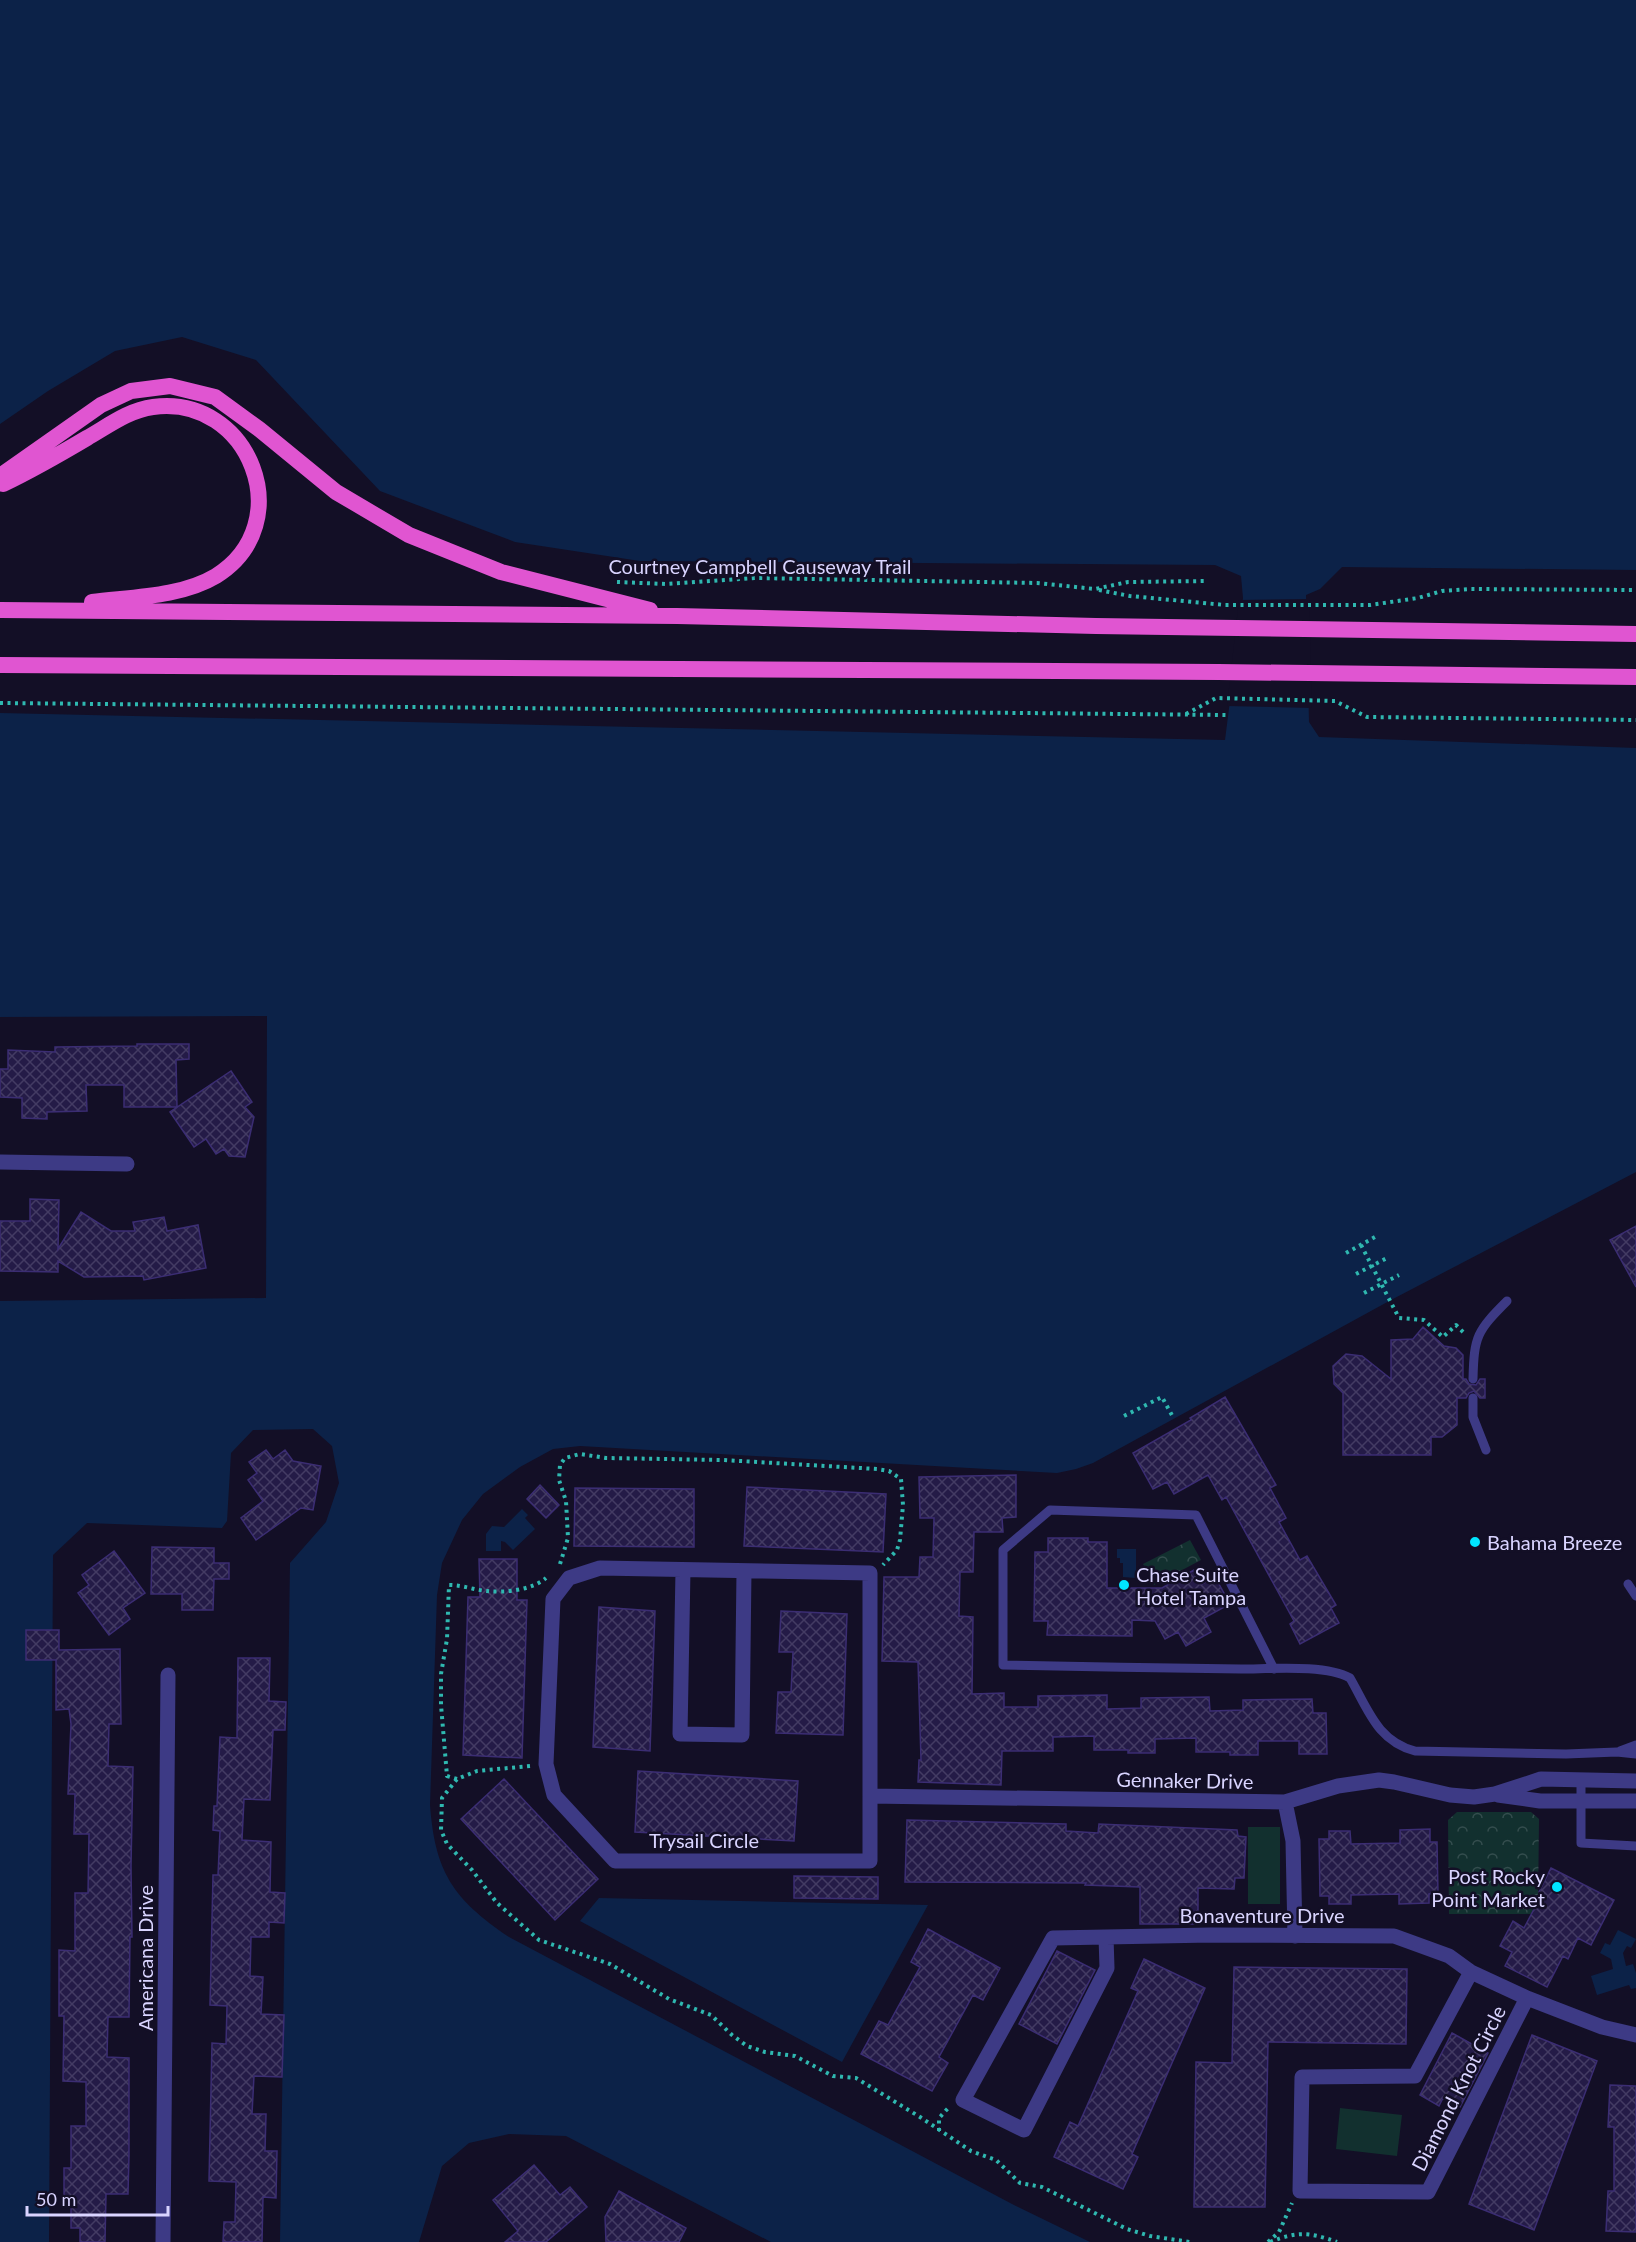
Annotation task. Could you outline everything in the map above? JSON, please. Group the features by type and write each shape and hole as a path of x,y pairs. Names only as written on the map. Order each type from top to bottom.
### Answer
{"highway":[{"path":"0,476 101,405 131,391 170,386 214,397 259,429 336,492 409,535 501,572 677,616"},
{"path":"0,486 127,415 151,407 164,406 188,408 224,425 235,436 246,453 257,480 258,507 254,528 248,542 235,561 216,575 185,589 33,610"},
{"path":"0,610 677,616 1636,634"},
{"path":"0,665 1218,672 1636,677"}],"street":[{"path":"0,1162 127,1164"},
{"name":"Trysail Circle","path":"600,1568 683,1570 870,1574 870,1862 615,1861 554,1796 546,1764 553,1599 569,1578 600,1568"},
{"path":"683,1570 680,1734 742,1735 744,1571"},
{"name":"Americana Drive","path":"163,2242 168,1675"},
{"name":"Gennaker Drive","path":"870,1796 1285,1802 1338,1786 1379,1780 1450,1796 1474,1797 1495,1794 1540,1779 1636,1780"},
{"name":"Gennaker Drive","path":"1495,1794 1540,1801 1636,1801"},
{"path":"1285,1802 1293,1841 1295,1936"},
{"name":"Bonaventure Drive","path":"963,2100 1053,1938 1394,1936 1449,1956 1471,1972 1527,1998 1602,2027 1636,2035"},
{"path":"963,2100 1024,2130 1107,1968 1106,1937"},
{"path":"1300,2191 1302,2077 1414,2076 1471,1972"},
{"name":"Diamond Knot Circle","path":"1300,2191 1428,2192 1527,1998"}],"lane":[{"path":"1473,1379 1475,1344 1483,1325 1507,1301"},
{"path":"1473,1398 1473,1417 1486,1450"},
{"path":"1274,1669 1196,1515 1050,1510 1004,1550 1003,1665 1321,1670 1350,1678 1382,1733 1400,1747 1415,1751 1636,1754"},
{"path":"1628,1584 1636,1596"},
{"path":"1617,1752 1636,1745"},
{"path":"1581,1780 1581,1843 1636,1846"}],"path":[{"name":"Courtney Campbell Causeway Trail","path":"616,582 666,584 768,578 1037,583 1095,589 1130,596 1225,605 1381,604 1418,598 1442,591 1470,589 1636,590"},
{"name":"Courtney Campbell Causeway Trail","path":"1095,589 1128,582 1206,581"},
{"path":"1184,715 1216,698 1335,701 1366,717 1636,720"},
{"path":"0,703 1227,715"},
{"path":"1346,1253 1376,1237"},
{"path":"1361,1245 1399,1318 1424,1320 1443,1337 1455,1325 1475,1344"},
{"path":"1356,1274 1389,1257"},
{"path":"1364,1293 1399,1275"},
{"path":"1125,1416 1162,1397 1174,1419"},
{"path":"555,1570 560,1563 568,1538 566,1501 559,1480 560,1465 565,1458 580,1454 606,1458 714,1459 877,1468 889,1471 901,1479 903,1505 900,1539 897,1550 882,1569 870,1574"},
{"path":"457,1779 447,1776 441,1705 441,1674 447,1639 449,1585 464,1585 486,1591 505,1591 538,1584 550,1575"},
{"path":"546,1764 488,1769 457,1779 442,1798 441,1805 441,1830 447,1845 472,1870 497,1903 539,1940 610,1965 669,1999 711,2015 747,2046 765,2052 795,2056 833,2076 856,2078 970,2151 996,2160 1020,2183 1042,2187 1127,2229 1150,2236 1190,2242"},
{"path":"939,2132 939,2118 952,2104 963,2100"},
{"path":"1269,2242 1279,2232 1286,2212 1300,2191"},
{"path":"1269,2242 1286,2236 1312,2233 1337,2242"}],"green space":[{"path":"1190,1540 1201,1560 1154,1585 1143,1564"},
{"path":"1457,1812 1531,1812 1539,1819 1538,1907 1531,1914 1449,1914 1448,1820"},
{"path":"1248,1827 1280,1827 1280,1904 1248,1904"},
{"path":"1340,2108 1402,2115 1397,2156 1336,2149"}],"water":[{"path":"0,0 1636,0 1636,570 1342,567 1320,589 1306,595 1309,722 1319,737 1636,748 1636,1172 1391,1300 1093,1463 1076,1469 1057,1473 580,1446 553,1449 520,1467 483,1494 462,1520 442,1563 437,1595 430,1805 442,1866 450,1882 474,1910 509,1937 1012,2204 1090,2242 771,2242 566,2136 509,2134 469,2143 442,2166 419,2242 280,2242 290,1563 326,1522 339,1483 332,1446 313,1429 253,1430 231,1453 227,1521 222,1528 87,1523 53,1555 49,2242 0,2242 0,1301 266,1298 267,1016 0,1017 0,713 1225,740 1243,598 1241,576 1215,565 640,561 515,542 380,491 256,360 182,337 115,351 48,391 0,424"},
{"path":"522,1509 528,1515 525,1518 535,1529 513,1550 501,1541 501,1551 486,1551 486,1534 492,1526 504,1527"},
{"path":"1117,1549 1136,1549 1136,1578 1123,1577 1123,1563 1120,1563 1120,1558 1117,1558"},
{"path":"599,1898 928,1905 842,2062 580,1921"},
{"path":"1618,1930 1636,1939 1631,1948 1627,1946 1623,1953 1626,1966 1633,1964 1636,1973 1636,1988 1631,1989 1629,1985 1597,1995 1591,1976 1613,1969 1611,1959 1600,1953 1605,1943 1610,1945"}],"pier":[{"path":"1309,599 1312,708 1227,706 1239,600"}],"building":[{"path":"137,1044 189,1044 189,1059 176,1060 177,1107 124,1107 124,1085 86,1085 87,1111 47,1112 47,1119 22,1118 22,1098 0,1097 0,1069 8,1069 8,1050 55,1052 55,1047 137,1046"},
{"path":"231,1071 252,1102 245,1107 254,1117 245,1157 229,1156 224,1149 216,1154 206,1139 194,1147 170,1112"},
{"path":"30,1199 59,1200 58,1249 81,1212 111,1231 135,1231 133,1222 164,1217 167,1231 198,1225 206,1268 144,1280 143,1276 84,1277 58,1261 58,1272 0,1271 0,1221 30,1221"},
{"path":"1636,1226 1636,1287 1610,1240"},
{"path":"1423,1327 1444,1346 1456,1348 1463,1355 1463,1379 1466,1379 1469,1384 1476,1385 1480,1379 1485,1379 1485,1398 1480,1398 1474,1391 1466,1398 1457,1398 1457,1425 1442,1437 1431,1437 1431,1455 1343,1455 1343,1393 1334,1384 1333,1366 1346,1354 1362,1356 1391,1379 1391,1340 1413,1339"},
{"path":"1225,1397 1276,1485 1270,1488 1286,1518 1279,1522 1300,1560 1307,1556 1336,1605 1331,1608 1339,1623 1300,1644 1290,1624 1294,1621 1226,1497 1222,1500 1208,1475 1174,1494 1167,1482 1153,1489 1133,1453 1191,1420 1190,1418"},
{"path":"266,1450 273,1459 285,1450 293,1461 321,1466 313,1510 301,1508 256,1540 241,1518 263,1501 248,1480 257,1473 249,1462"},
{"path":"1016,1475 1016,1517 1002,1518 1003,1532 974,1532 973,1572 960,1572 959,1616 973,1617 972,1694 1004,1693 1004,1707 1038,1707 1038,1696 1107,1695 1107,1709 1141,1708 1141,1698 1209,1697 1210,1711 1243,1710 1243,1700 1312,1699 1313,1713 1326,1713 1327,1754 1299,1754 1299,1741 1258,1741 1258,1755 1196,1752 1196,1738 1155,1739 1155,1753 1128,1753 1128,1750 1094,1750 1094,1736 1053,1737 1053,1751 1002,1751 1001,1785 918,1782 919,1760 921,1760 918,1662 882,1661 884,1577 919,1577 920,1557 933,1557 934,1518 920,1518 919,1477"},
{"path":"540,1485 559,1505 546,1518 527,1499"},
{"path":"747,1487 886,1494 883,1552 744,1546"},
{"path":"575,1488 694,1489 694,1547 574,1546"},
{"path":"1048,1538 1088,1538 1088,1542 1107,1542 1107,1588 1162,1588 1194,1570 1202,1584 1215,1577 1230,1604 1204,1618 1211,1632 1186,1646 1178,1632 1165,1639 1155,1621 1132,1620 1132,1636 1047,1635 1048,1621 1034,1621 1035,1552 1048,1552"},
{"path":"152,1547 214,1548 214,1563 229,1563 229,1579 214,1579 213,1610 182,1610 182,1594 151,1594"},
{"path":"114,1551 145,1593 123,1608 130,1619 109,1635 78,1593 89,1585 82,1575"},
{"path":"479,1559 517,1559 517,1600 527,1600 522,1758 463,1755 468,1597 480,1597"},
{"path":"599,1607 655,1611 650,1751 593,1747"},
{"path":"781,1611 847,1614 843,1735 776,1733 778,1692 791,1692 793,1652 779,1652"},
{"path":"26,1630 59,1630 59,1650 120,1649 121,1724 109,1724 108,1766 133,1767 132,1937 130,1937 129,2017 108,2017 107,2057 129,2058 129,2156 128,2194 106,2194 105,2242 80,2242 80,2228 71,2228 71,2202 64,2202 64,2168 71,2168 71,2126 86,2126 86,2082 63,2081 64,2016 59,2016 59,1950 75,1951 75,1893 88,1893 89,1834 74,1834 75,1794 68,1794 71,1724 69,1709 56,1710 56,1660 26,1660"},
{"path":"238,1658 270,1658 269,1701 286,1702 285,1730 273,1730 270,1800 244,1799 242,1840 271,1842 270,1892 285,1893 284,1923 269,1922 269,1937 251,1937 250,1976 263,1977 261,2014 284,2015 282,2077 254,2076 252,2114 266,2114 265,2151 277,2151 276,2198 263,2197 262,2242 223,2242 224,2222 235,2222 236,2182 209,2181 212,2043 226,2044 227,2006 210,2005 213,1875 218,1875 220,1831 213,1830 214,1806 217,1806 220,1737 237,1738"},
{"path":"638,1771 798,1781 794,1841 635,1832"},
{"path":"504,1779 598,1879 555,1920 461,1819"},
{"path":"907,1820 1066,1824 1066,1831 1098,1833 1099,1824 1237,1830 1238,1836 1246,1837 1244,1878 1235,1878 1234,1889 1198,1888 1198,1924 1140,1924 1140,1887 1085,1885 1086,1883 905,1882"},
{"path":"1430,1829 1430,1842 1437,1842 1438,1893 1429,1894 1429,1903 1399,1904 1399,1894 1351,1895 1351,1904 1329,1904 1329,1896 1320,1896 1319,1839 1329,1839 1329,1831 1350,1831 1351,1844 1400,1843 1400,1830"},
{"path":"1551,1868 1614,1900 1591,1945 1578,1938 1568,1959 1563,1956 1547,1987 1505,1966 1512,1952 1500,1946 1513,1921 1524,1928 1542,1894 1539,1892"},
{"path":"794,1876 878,1877 878,1899 794,1898"},
{"path":"928,1929 1000,1968 983,2000 973,1995 939,2057 948,2063 932,2091 861,2054 879,2021 888,2025 920,1967 911,1962"},
{"path":"1057,1951 1095,1970 1057,2044 1019,2024"},
{"path":"1144,1959 1205,1988 1132,2154 1138,2157 1123,2189 1054,2157 1070,2122 1078,2126 1138,1991 1131,1988"},
{"path":"1234,1967 1407,1969 1406,2044 1268,2042 1265,2207 1194,2207 1196,2062 1232,2063"},
{"path":"1452,2033 1488,2053 1460,2107 1443,2098 1439,2106 1420,2095"},
{"path":"1532,2035 1597,2061 1534,2230 1469,2204"},
{"path":"1610,2085 1636,2086 1636,2232 1606,2231 1608,2191 1614,2191 1614,2127 1608,2127"},
{"path":"534,2165 560,2195 570,2187 587,2207 546,2242 505,2242 518,2231 493,2200"},
{"path":"619,2191 686,2228 679,2242 606,2242 605,2217"}],"place":[{"name":"Bahama Breeze","path":"1475,1542"},
{"name":"Chase Suite Hotel Tampa","path":"1124,1585"},
{"name":"Post Rocky Point Market","path":"1557,1887"}]}
